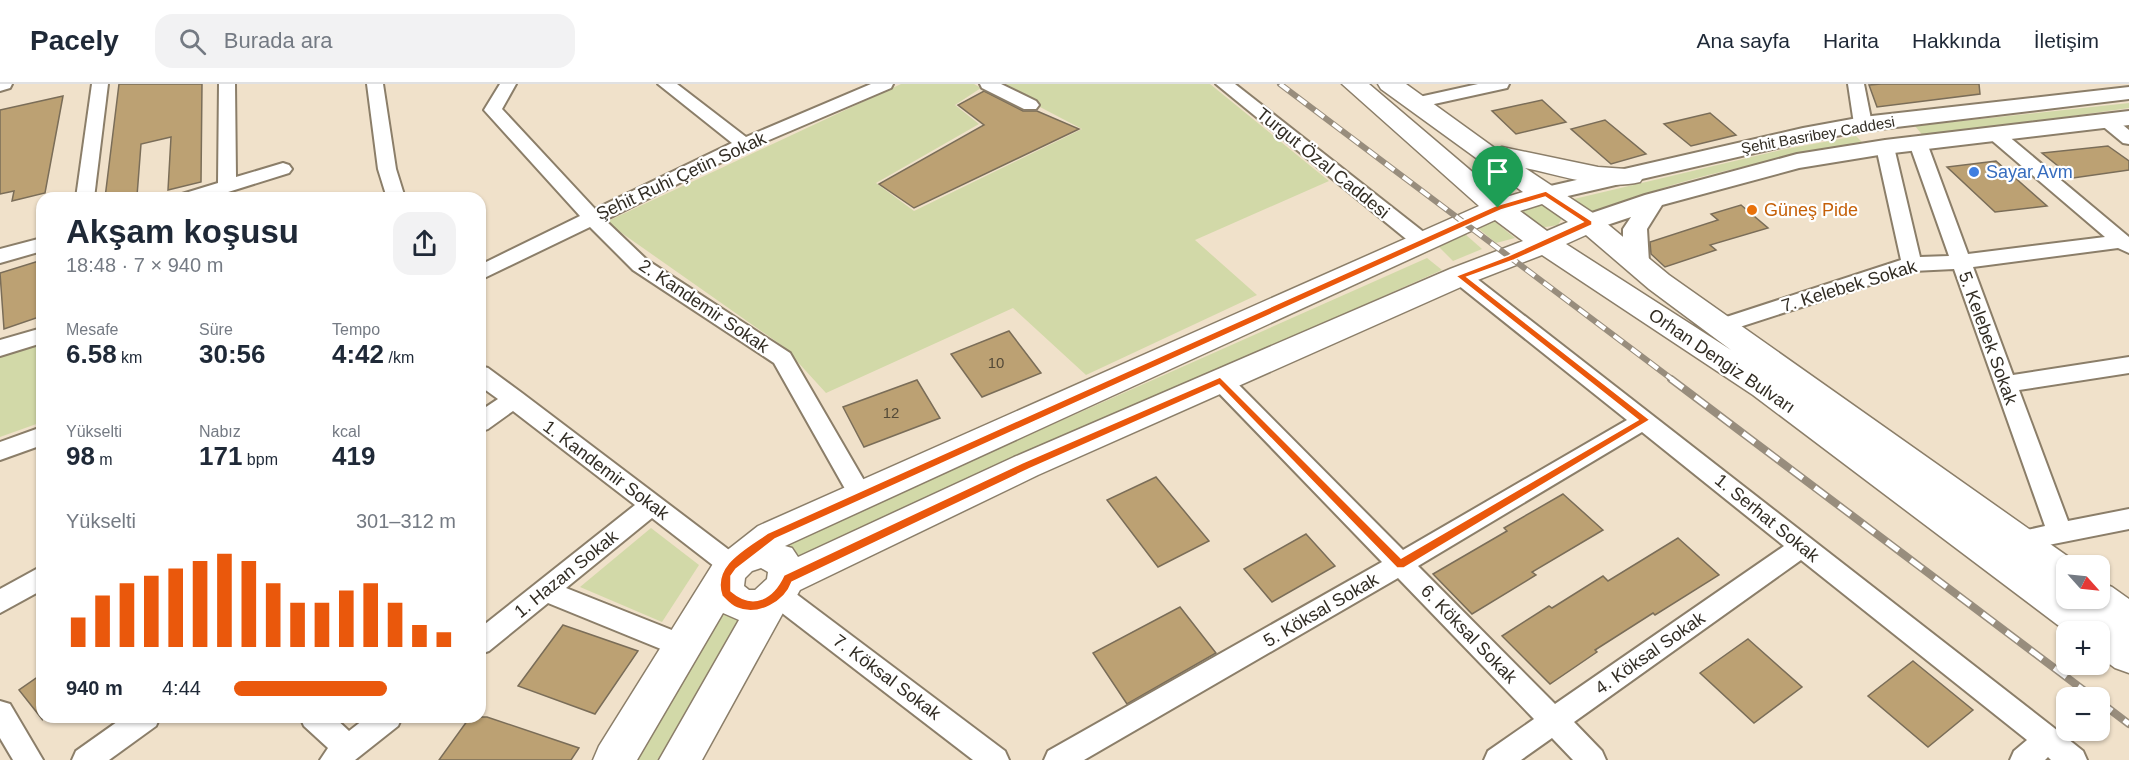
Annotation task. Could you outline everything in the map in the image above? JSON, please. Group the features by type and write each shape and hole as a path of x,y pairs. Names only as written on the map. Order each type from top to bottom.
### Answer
{"main road":[{"name":"Orhan Dengiz Bulvarı","path":"1353,84 1498,208 1544,243 1764,387 2081,621"},
{"name":"Orhan Dengiz Bulvarı","path":"1390,84 1480,150 1589,223 1636,262 1721,326 2056,568"},
{"path":"1480,150 1598,175 1630,176"},
{"path":"614,760 734,566 771,536 1498,208 1546,194"},
{"path":"680,760 779,592 787,571 779,558 762,553 734,566 726,593 739,604 760,605 779,592 1026,466 1460,276 1511,258 1589,223"},
{"path":"1423,242 1460,276"},
{"path":"2110,606 2129,620"},
{"path":"2110,642 2129,656"}],"street":[{"path":"87,192 100,84"},
{"path":"226,84 227,186"},
{"path":"375,84 387,169 394,192"},
{"name":"2. Kandemir Sokak","path":"508,84 493,110 592,218 640,266 782,358 861,496"},
{"path":"666,84 744,144"},
{"name":"Şehit Ruhi Çetin Sokak","path":"486,270 744,144 885,84"},
{"path":"988,84 1030,105"},
{"name":"Turgut Özal Caddesi","path":"1224,84 1423,242"},
{"path":"1416,103 1501,84"},
{"path":"1856,84 1863,124 1885,147 1912,264"},
{"name":"Şehit Basribey Caddesi","path":"1546,194 1863,124 2129,93"},
{"name":"Şehit Basribey Caddesi","path":"1589,223 1653,200 1797,161 1885,147 2129,118"},
{"path":"2106,120 2129,139"},
{"path":"1895,121 1918,143"},
{"path":"1995,134 2125,244"},
{"name":"5. Kelebek Sokak","path":"1918,143 2060,533"},
{"path":"208,192 283,169"},
{"path":"1636,262 1635,229 1653,200"},
{"name":"7. Kelebek Sokak","path":"1721,326 1912,264 1960,262 2125,244"},
{"path":"0,256 36,246"},
{"name":"1. Serhat Sokak","path":"1460,276 2073,760"},
{"path":"0,348 36,336"},
{"path":"2005,384 2129,365"},
{"name":"1. Kandemir Sokak","path":"486,378 734,566"},
{"name":"6. Köksal Sokak","path":"1220,380 1592,760"},
{"path":"486,419 514,399"},
{"name":"5. Köksal Sokak","path":"1058,760 1400,564 1645,420"},
{"path":"0,451 36,438"},
{"name":"1. Hazan Sokak","path":"486,638 652,506"},
{"path":"2018,541 2129,519"},
{"name":"4. Köksal Sokak","path":"1498,760 1802,546"},
{"path":"0,602 36,581"},
{"path":"545,591 683,646"},
{"name":"7. Köksal Sokak","path":"779,592 996,760"},
{"path":"0,713 29,760"},
{"path":"86,760 138,723"},
{"path":"318,723 341,754 380,723"},
{"path":"2024,760 2048,740"}],"green space":[{"path":"901,84 974,84 981,88 955,105 979,124 876,183 914,211 1082,129 996,84 1210,84 1329,181 1195,240 1257,295 1086,375 1013,308 826,393 784,347 606,222"},
{"path":"2129,103 2129,108 1924,137 1915,126"},
{"path":"1856,136 1865,145 1790,157 1715,173 1666,187 1592,213 1574,199 1781,150"},
{"path":"1539,203 1552,208 1560,215 1562,218 1558,225 1540,228 1521,214 1521,210"},
{"path":"1494,221 1515,238 1496,243 1479,229"},
{"path":"1465,234 1482,249 1453,261 1439,247"},
{"path":"1427,258 1442,270 789,561 784,544"},
{"path":"36,344 36,424 0,437 0,356"},
{"path":"651,528 699,565 662,622 580,587"},
{"path":"730,612 742,620 661,760 632,760 720,617"}],"building":[{"path":"119,84 202,84 201,182 168,190 171,137 141,144 137,192 106,192"},
{"path":"1979,84 1980,94 1877,107 1869,85"},
{"path":"984,91 1023,111 1037,111 1079,129 914,208 879,184 984,125 958,105"},
{"path":"63,96 45,192 36,192 36,195 12,201 14,191 0,194 0,110"},
{"path":"1542,100 1566,122 1516,134 1492,111"},
{"path":"1710,113 1736,135 1691,146 1664,124"},
{"path":"1605,120 1646,154 1611,164 1571,129"},
{"path":"2108,146 2129,161 2129,170 2073,178 2042,153"},
{"path":"1996,161 2047,206 1995,212 1947,167"},
{"path":"1741,205 1768,228 1710,245 1716,250 1665,267 1651,254 1650,242 1718,220 1711,214"},
{"path":"36,262 36,318 4,329 0,273"},
{"path":"1009,331 1041,373 982,397 951,354"},
{"path":"917,380 940,418 864,447 843,407"},
{"path":"1156,477 1209,541 1158,567 1107,500"},
{"path":"1563,494 1603,530 1532,572 1536,575 1472,614 1433,574 1507,531 1504,528"},
{"path":"1306,534 1335,566 1272,602 1244,569"},
{"path":"1678,538 1719,575 1595,650 1597,652 1550,684 1502,636 1603,576 1608,581"},
{"path":"1180,607 1216,653 1127,704 1093,653"},
{"path":"563,625 638,651 595,714 518,686"},
{"path":"1748,639 1802,687 1754,723 1700,673"},
{"path":"1913,661 1973,710 1928,747 1868,696"},
{"path":"36,678 36,711 19,690"},
{"path":"486,717 579,748 571,760 439,760 466,723 486,723"}],"railway":[{"path":"1280,84 1673,380"},
{"path":"1671,379 2079,687"},
{"path":"2110,710 2129,724"}],"place":[{"name":"Sayar Avm","path":"1974,172"},
{"name":"Güneş Pide","path":"1752,210"}],"route":[{"path":"1546,194 1589,223 1511,258 1460,276 1645,420 1400,564 1220,380 1026,466 832,557 788,579 778,595 770,601 749,606 731,600 726,593 724,584 728,570 771,536 1467,224 1498,208 1546,194"}]}
